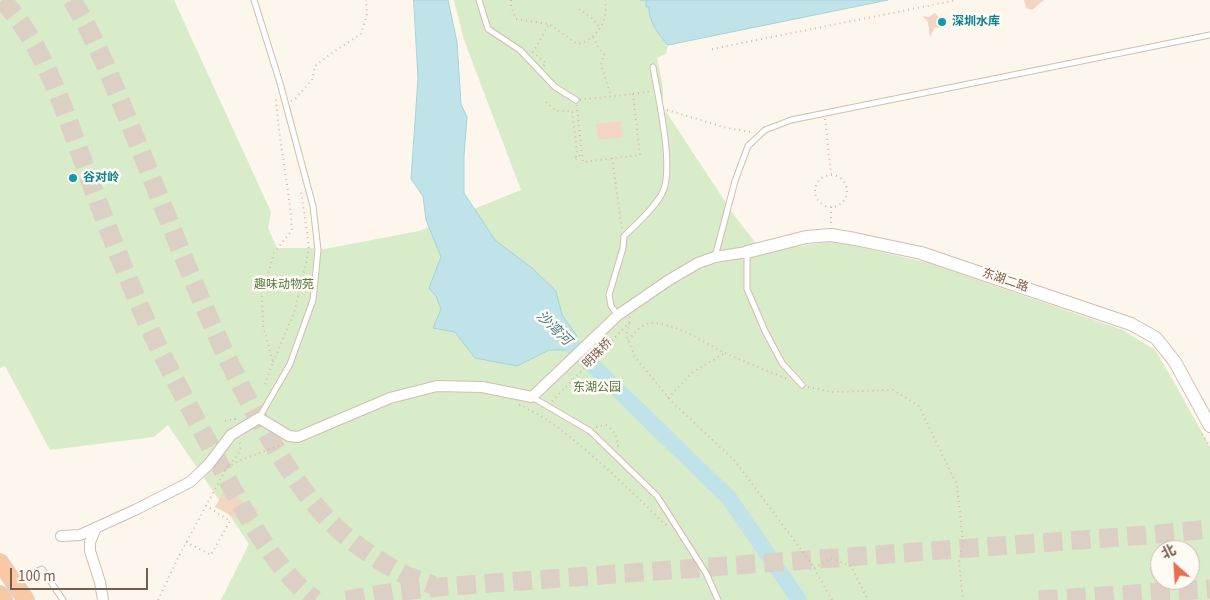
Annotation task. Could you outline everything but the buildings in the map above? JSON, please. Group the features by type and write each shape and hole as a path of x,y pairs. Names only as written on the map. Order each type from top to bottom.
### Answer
{"highway":[{"path":"0,549 5,556 8,574 26,600"},
{"path":"0,594 3,600"}],"street":[{"name":"东湖二路","path":"747,252 806,237 831,235 921,253 1143,330 1156,338 1174,362 1205,427"},
{"name":"明珠桥","path":"532,397 618,315 669,280 698,263 715,257 747,252"},
{"path":"61,536 80,535 190,482 209,464 231,435 259,418 289,436 298,437 390,398 437,386 482,387 532,397"},
{"path":"96,528 90,542 90,552 100,582 103,600"}],"lane":[{"path":"254,0 282,90 314,206 318,250 313,300 290,364 259,418"},
{"path":"478,0 488,29 520,50 556,87 576,100"},
{"path":"715,257 734,181 748,146 765,130 792,120 1210,35"},
{"path":"618,315 612,306 609,295 623,248 624,236 639,223 664,189 667,158 653,67"},
{"path":"747,252 748,289 765,331 782,363 802,385"},
{"path":"532,397 589,430 657,496 706,573 718,600"},
{"path":"8,574 42,570 63,600"}],"path":[{"path":"511,0 511,6 516,19 549,24 578,44 593,38 600,28 607,8 605,0"},
{"path":"712,49 957,0"},
{"path":"579,9 592,18 600,28"},
{"path":"546,64 533,52 549,24"},
{"path":"593,38 604,54 601,65 611,96"},
{"path":"633,94 640,155 583,162 576,100 657,91"},
{"path":"265,384 273,362 263,325 262,296 274,253 292,230 290,198 278,128 276,93"},
{"path":"546,102 556,111 578,111"},
{"path":"660,108 727,128 761,133"},
{"path":"572,111 577,152 575,160 582,153"},
{"path":"825,114 831,174"},
{"path":"612,158 624,236"},
{"path":"831,174 841,177 848,191 841,204 831,207 819,202 814,190 820,179 831,174"},
{"path":"831,207 831,235"},
{"path":"630,314 630,325 626,335 635,357 668,398 735,461 814,568 832,600"},
{"path":"628,340 639,328 651,323 683,331 725,352 802,385 832,392 893,390 919,406 958,484 963,544 959,562 963,600"},
{"name":"明珠桥","path":"556,397 629,324"},
{"path":"668,398 693,372 725,352"},
{"path":"518,404 535,412 568,435 613,474 672,531"},
{"path":"225,422 235,419"},
{"path":"589,430 606,425 613,429 616,436 617,456"},
{"path":"1205,427 1210,447"},
{"path":"158,600 205,505 227,467 286,443"},
{"path":"186,542 211,555 230,520 205,505"},
{"path":"814,568 831,558 851,566 868,600"}],"green space":[{"name":"东湖公园","path":"0,0 174,0 271,212 268,228 277,248 314,248 314,251 419,231 521,190 464,40 454,0 646,0 656,28 668,45 666,54 657,58 663,87 663,107 734,215 762,251 829,242 846,244 929,263 1123,330 1155,350 1210,447 1210,600 221,600 249,544 168,425 154,437 50,450 5,366 0,368"}],"water":[{"path":"414,0 448,0 457,42 461,104 467,117 464,193 495,240 532,268 556,291 562,315 577,336 566,350 549,350 517,366 475,358 455,332 433,328 441,309 436,296 429,288 441,257 426,220 423,196 411,179 418,79"},
{"path":"646,0 888,0 668,45 652,22 649,7 646,7"}],"waterway":[{"name":"沙湾河","path":"555,329 729,498 799,600"}],"tunnel":[{"path":"2,0 32,40 55,87 130,283 176,382 255,530 282,568 315,600"},
{"path":"72,0 106,67 191,276 221,344 254,411 277,451 313,502 341,531 360,547 391,567 405,575 433,585"},
{"path":"346,600 439,587 1210,529"},
{"path":"1039,600 1210,589"}],"place":[{"name":"深圳水库","path":"942,22"},
{"name":"谷对岭","path":"73,178"}],"park label":[{"name":"趣味动物苑","path":"284,285"}]}
